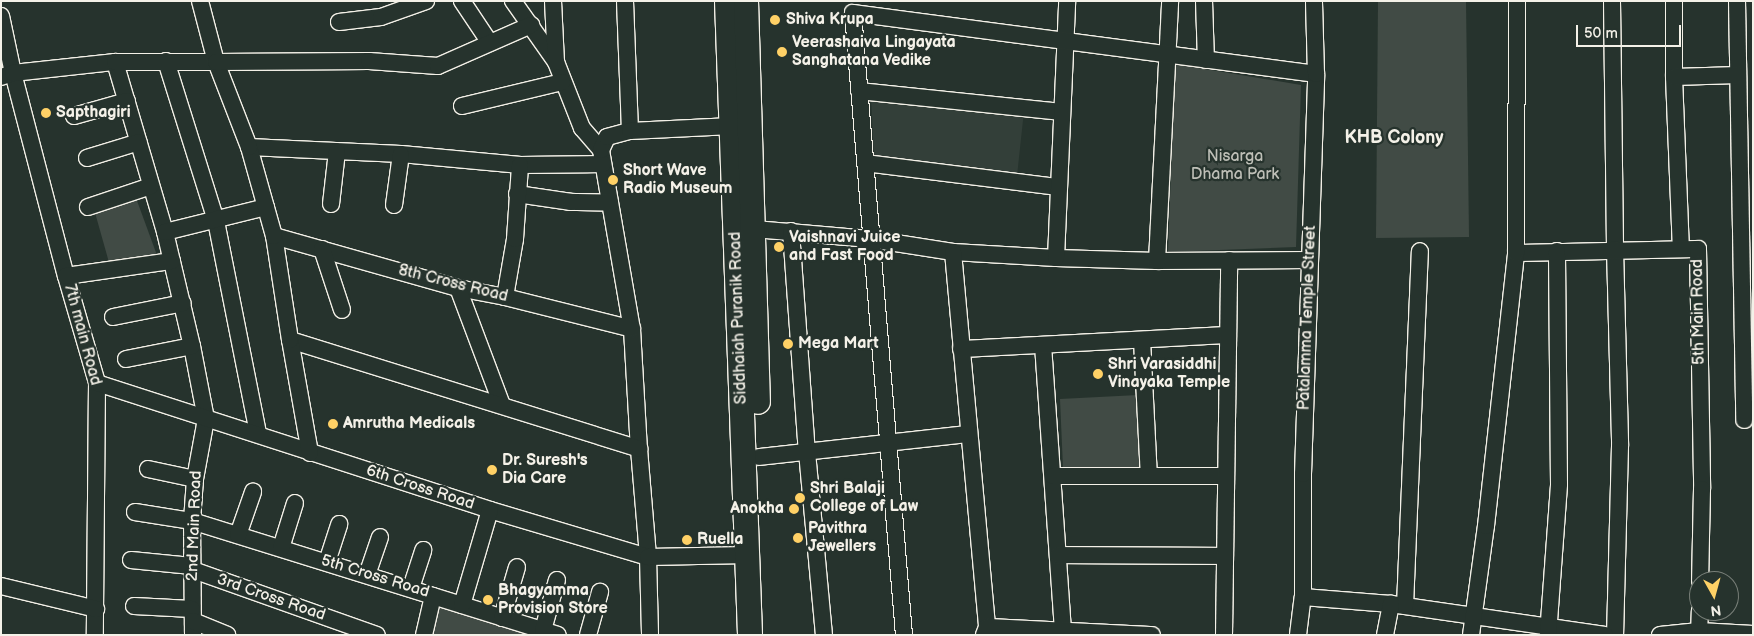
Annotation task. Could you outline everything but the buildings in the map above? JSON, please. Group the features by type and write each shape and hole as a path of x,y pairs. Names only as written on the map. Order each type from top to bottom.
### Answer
{"main road":[{"name":"Siddhaiah Puranik Road","path":"727,1 732,126 745,228 759,457 767,635"},
{"name":"Siddhaiah Puranik Road","path":"746,1 745,228 750,635"}],"street":[{"path":"200,1 216,62 249,147 274,236 310,453"},
{"path":"339,22 381,17 426,1"},
{"path":"462,1 490,42"},
{"path":"513,1 556,62"},
{"path":"553,1 556,62 562,82 582,128 602,157"},
{"path":"625,1 630,131"},
{"path":"1056,258 1067,1"},
{"path":"1157,261 1170,1"},
{"path":"1204,1 1206,60"},
{"name":"Patalamma Temple Street","path":"1298,635 1303,597 1303,474 1316,74 1314,1"},
{"path":"1471,635 1516,252 1517,1"},
{"path":"1612,1 1620,446 1615,635"},
{"name":"5th Main Road","path":"1674,1 1674,77 1681,249 1698,249 1702,489 1700,571"},
{"path":"1737,1 1744,420"},
{"path":"904,635 870,239 853,12 1316,74"},
{"name":"7th main Road","path":"1,16 7,75 97,384 95,635"},
{"path":"7,75 115,62 369,61 438,66 490,42 531,26"},
{"path":"166,61 216,221 258,434"},
{"path":"115,62 165,232 183,303 206,419"},
{"path":"1674,77 1738,75"},
{"path":"462,106 562,82"},
{"path":"859,91 1062,112"},
{"path":"74,116 127,102"},
{"path":"650,635 648,557 632,329 602,157 607,137 630,131 732,126"},
{"path":"87,158 139,142"},
{"path":"249,147 401,154 520,164 602,157"},
{"path":"331,204 337,151"},
{"path":"394,205 401,154"},
{"path":"865,163 1059,187"},
{"path":"505,298 515,239 520,164"},
{"path":"88,207 151,186"},
{"path":"517,194 571,202 610,203"},
{"path":"165,232 216,221 266,207"},
{"path":"745,228 870,239 953,252 1056,258 1157,261 1309,260"},
{"path":"791,231 806,452 824,635"},
{"name":"8th Cross Road","path":"274,236 458,288 632,329"},
{"path":"322,249 342,310"},
{"path":"1516,252 1681,249"},
{"path":"1385,635 1398,605 1420,251"},
{"path":"1548,631 1559,484 1557,251"},
{"path":"953,252 986,631 1063,629 1152,635"},
{"path":"66,276 172,260"},
{"path":"1224,635 1229,260"},
{"path":"458,288 502,405"},
{"path":"113,317 183,303"},
{"path":"961,349 1228,335"},
{"path":"290,340 639,448"},
{"path":"1142,340 1149,476"},
{"path":"1043,345 1063,629"},
{"path":"126,359 192,346"},
{"name":"6th Cross Road","path":"97,384 258,434 310,453 490,510 648,557 748,555"},
{"name":"2nd Main Road","path":"193,622 192,520 195,479 206,419"},
{"path":"759,457 969,434"},
{"path":"148,469 195,479"},
{"path":"1052,476 1226,476"},
{"path":"238,535 253,492"},
{"path":"281,548 295,502"},
{"path":"462,605 490,510"},
{"name":"5th Cross Road","path":"135,512 192,520 553,633"},
{"path":"327,562 339,524"},
{"path":"367,575 380,537"},
{"path":"411,588 422,550"},
{"path":"1058,555 1225,556"},
{"name":"3rd Cross Road","path":"131,560 192,568 377,635"},
{"path":"502,618 518,567"},
{"path":"553,633 557,580"},
{"path":"1,586 96,609"},
{"path":"588,635 600,592"},
{"path":"424,635 433,596"},
{"path":"1303,597 1398,605 1548,631 1605,635"},
{"path":"134,606 193,622 227,635"},
{"path":"1660,635 1699,633 1753,634"}],"shaded area":[{"path":"871,97 1024,111 1017,176 874,159"}],"green space":[{"path":"1378,1 1466,1 1469,237 1376,238"},
{"name":"Nisarga Dhama Park","path":"1175,64 1301,85 1296,247 1168,252"},
{"path":"136,198 158,258 110,266 94,209"},
{"path":"1138,395 1143,470 1063,468 1060,399"},
{"path":"438,605 545,635 431,635"}],"place":[{"name":"Shiva Krupa","path":"775,20"},
{"name":"Veerashaiva Lingayata Sanghatana Vedike","path":"782,52"},
{"name":"Sapthagiri","path":"46,113"},
{"name":"Short Wave Radio Museum","path":"613,180"},
{"name":"Vaishnavi Juice and Fast Food","path":"779,247"},
{"name":"Mega Mart","path":"788,344"},
{"name":"Shri Varasiddhi Vinayaka Temple","path":"1098,374"},
{"name":"Amrutha Medicals","path":"333,424"},
{"name":"Dr. Suresh's Dia Care","path":"492,470"},
{"name":"Shri Balaji College of Law","path":"800,498"},
{"name":"Anokha","path":"794,509"},
{"name":"Pavithra Jewellers","path":"798,538"},
{"name":"Ruella","path":"687,540"},
{"name":"Bhagyamma Provision Store","path":"488,600"}],"district":[{"name":"KHB Colony","path":"1394,138"}]}
